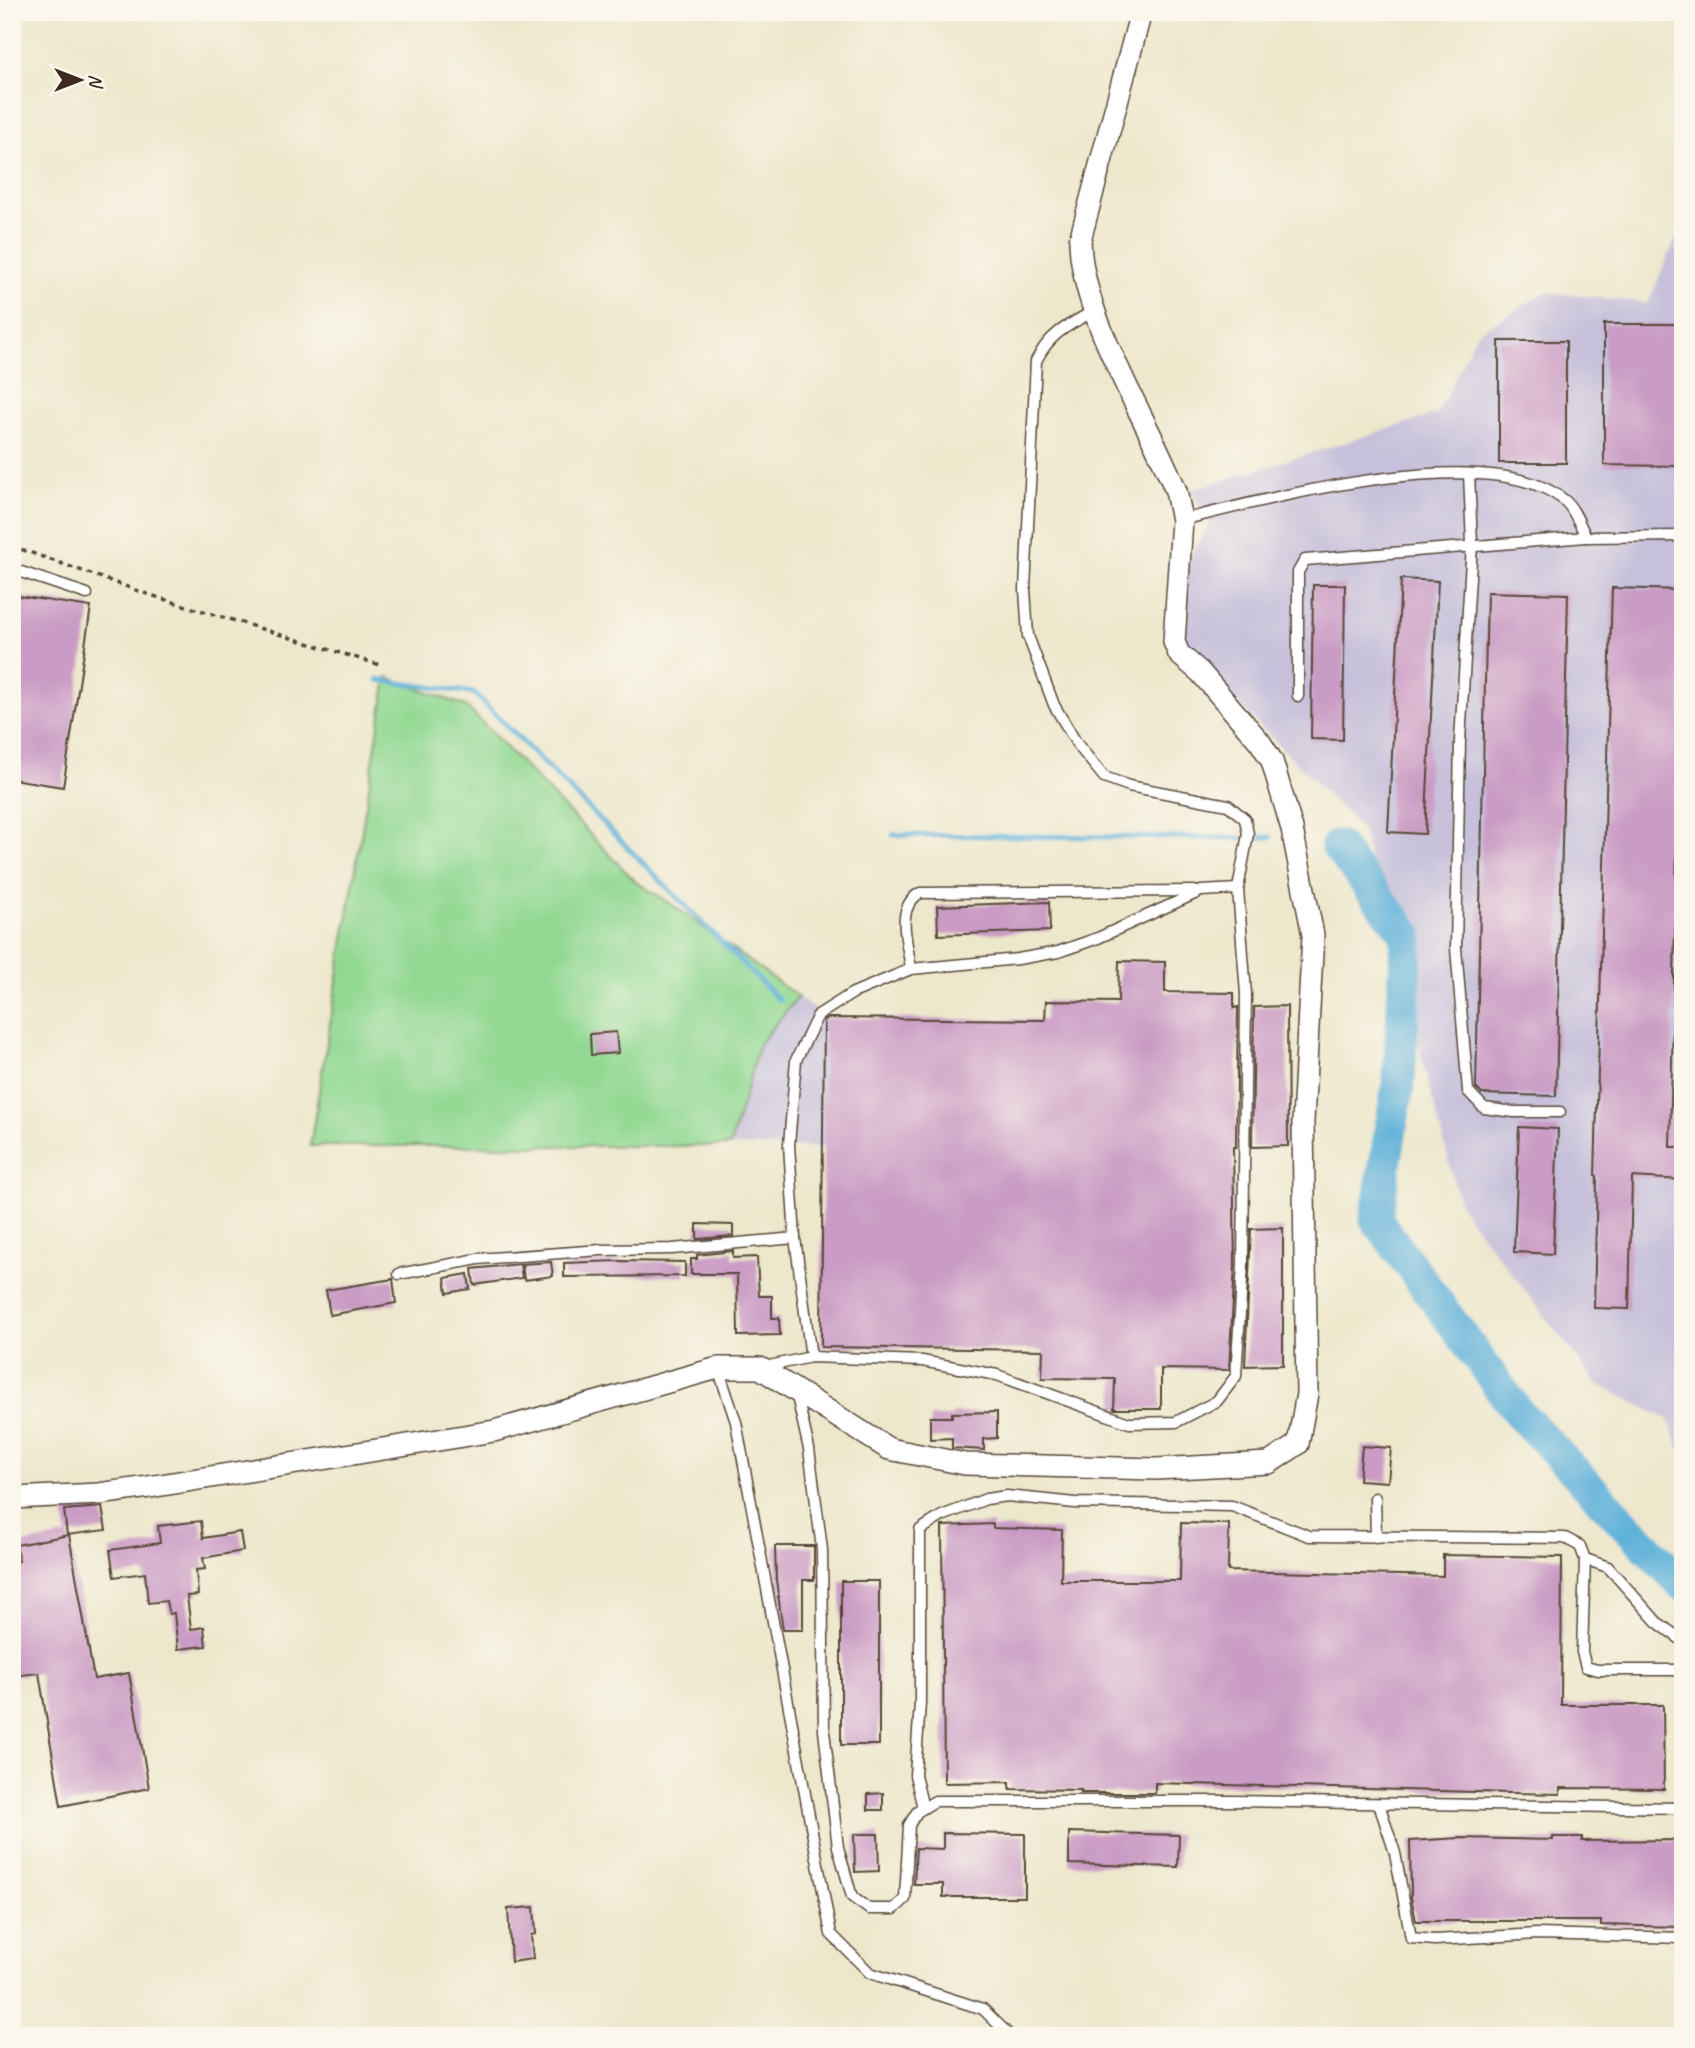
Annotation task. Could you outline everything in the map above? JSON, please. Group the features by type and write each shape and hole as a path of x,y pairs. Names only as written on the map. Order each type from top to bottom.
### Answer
{"street":[{"path":"12,1498 111,1493 494,1431 718,1368 760,1368 889,1449 965,1464 1156,1469 1269,1463 1298,1444 1307,1394 1303,1121 1313,935 1292,829 1272,761 1260,742 1200,672 1179,654 1174,642 1182,520 1168,469 1094,311 1080,257 1080,240 1140,12"}],"lane":[{"path":"760,1368 811,1357 922,1361 997,1375 1129,1423 1176,1422 1217,1401 1237,1376 1243,1265 1246,995 1238,889 1248,834 1245,818 1228,805 1129,786 1104,777 1077,744 1054,705 1028,636 1025,589 1036,361 1044,344 1058,330 1094,311"},
{"path":"1182,520 1388,477 1428,473 1469,474 1530,482 1553,492 1567,502 1586,537"},
{"path":"1469,474 1472,544 1460,740 1456,948 1468,1091 1484,1108 1514,1112 1560,1112"},
{"path":"1298,696 1298,572 1305,560 1472,544 1586,537 1683,536"},
{"path":"12,569 87,594"},
{"path":"911,968 903,910 911,898 920,893 1238,889"},
{"path":"811,1357 795,1238 789,1145 796,1060 818,1015 853,993 911,968 1018,959 1058,952 1110,933 1201,891"},
{"path":"399,1274 478,1259 601,1250 673,1249 795,1238"},
{"path":"718,1368 736,1422 831,1934 870,1973 984,2008 1010,2036"},
{"path":"796,1392 809,1450 822,1549 824,1731 838,1847 852,1897 869,1909 894,1909 905,1899 909,1825 923,1808 934,1801 1683,1808"},
{"path":"923,1808 915,1775 920,1703 920,1530 942,1516 986,1499 1007,1496 1075,1503 1232,1506 1308,1536 1566,1538 1580,1546 1585,1559 1582,1652 1586,1667 1683,1670"},
{"path":"1375,1498 1376,1537"},
{"path":"1585,1559 1608,1567 1657,1622 1683,1641"},
{"path":"1379,1804 1395,1853 1410,1938 1436,1940 1537,1934 1683,1938"}],"path":[{"path":"12,546 160,598 380,665"}],"shaded area":[{"path":"1683,222 1683,1456 1667,1419 1597,1384 1461,1208 1362,830 1179,643 1187,562 1209,525 1191,490 1437,414 1477,333 1546,292 1648,303"},
{"path":"798,997 997,1149 730,1146 759,1044"}],"green space":[{"path":"387,677 466,706 636,882 670,903 798,997 759,1044 730,1146 310,1146"}],"building":[{"path":"1604,324 1681,324 1680,466 1604,465"},
{"path":"1499,341 1566,341 1566,463 1499,463"},
{"path":"1401,579 1438,581 1425,834 1388,832"},
{"path":"1313,585 1345,585 1343,740 1311,739"},
{"path":"1612,588 1683,590 1670,1147 1683,1147 1683,1180 1632,1177 1629,1309 1594,1308 1595,1175"},
{"path":"1487,592 1568,594 1556,1096 1482,1094 1476,1088"},
{"path":"12,595 91,607 63,787 12,779"},
{"path":"1049,902 1050,931 938,935 937,906"},
{"path":"1119,961 1165,962 1165,992 1234,993 1234,1008 1238,1007 1236,1147 1233,1147 1235,1265 1229,1370 1161,1369 1161,1409 1114,1409 1115,1379 1042,1378 1043,1350 821,1347 824,1020 1045,1020 1046,1001 1118,1002"},
{"path":"1287,1006 1288,1146 1252,1147 1254,1007"},
{"path":"616,1032 618,1053 591,1055 590,1034"},
{"path":"1519,1127 1558,1129 1553,1254 1514,1252"},
{"path":"697,1224 733,1225 733,1236 697,1239"},
{"path":"1283,1228 1283,1365 1245,1366 1251,1229"},
{"path":"733,1251 733,1258 757,1257 759,1296 772,1296 772,1318 779,1318 780,1335 738,1336 737,1274 691,1274 691,1259 697,1259 697,1255"},
{"path":"551,1262 553,1276 524,1280 522,1264"},
{"path":"685,1262 685,1276 564,1277 564,1263"},
{"path":"520,1264 522,1278 474,1285 472,1269"},
{"path":"468,1274 470,1289 447,1293 445,1278"},
{"path":"393,1279 396,1303 330,1315 326,1290"},
{"path":"997,1412 997,1438 984,1439 984,1450 952,1448 952,1438 930,1439 930,1417 952,1417 952,1413"},
{"path":"1362,1446 1391,1448 1388,1482 1359,1480"},
{"path":"102,1507 106,1530 67,1535 64,1510"},
{"path":"201,1521 203,1538 240,1532 243,1551 203,1558 205,1569 196,1570 198,1595 187,1596 191,1629 204,1627 206,1646 178,1649 174,1613 169,1614 166,1601 148,1603 145,1573 114,1577 110,1550 160,1543 158,1526"},
{"path":"1181,1523 1229,1524 1228,1571 1443,1576 1443,1555 1562,1557 1561,1705 1663,1705 1664,1789 1560,1788 1560,1794 1155,1783 1155,1793 1081,1793 1081,1790 1010,1789 1010,1782 944,1783 942,1526 993,1524 993,1528 1062,1530 1061,1581 1180,1581"},
{"path":"69,1535 94,1679 129,1673 149,1788 61,1806 39,1673 12,1676 12,1562 19,1561 16,1545"},
{"path":"775,1546 814,1546 814,1580 803,1580 803,1630 783,1630 776,1580"},
{"path":"841,1581 879,1581 879,1745 841,1745"},
{"path":"883,1793 883,1810 868,1810 868,1794"},
{"path":"1069,1832 1179,1835 1178,1867 1069,1864"},
{"path":"943,1833 1025,1834 1025,1897 943,1897 943,1884 914,1884 916,1848 943,1849"},
{"path":"854,1834 878,1834 879,1871 855,1872"},
{"path":"1553,1837 1582,1837 1582,1841 1683,1840 1682,1927 1601,1925 1601,1921 1416,1921 1411,1897 1410,1841 1460,1838 1553,1840"},
{"path":"534,1907 536,1934 531,1935 533,1959 511,1962 508,1909"}],"waterway":[{"path":"378,680 474,693 779,1000"},
{"path":"893,835 1241,838"},
{"path":"1251,837 1271,837"},
{"path":"1337,846 1407,935 1399,1079 1376,1219 1518,1412 1683,1585"}]}
